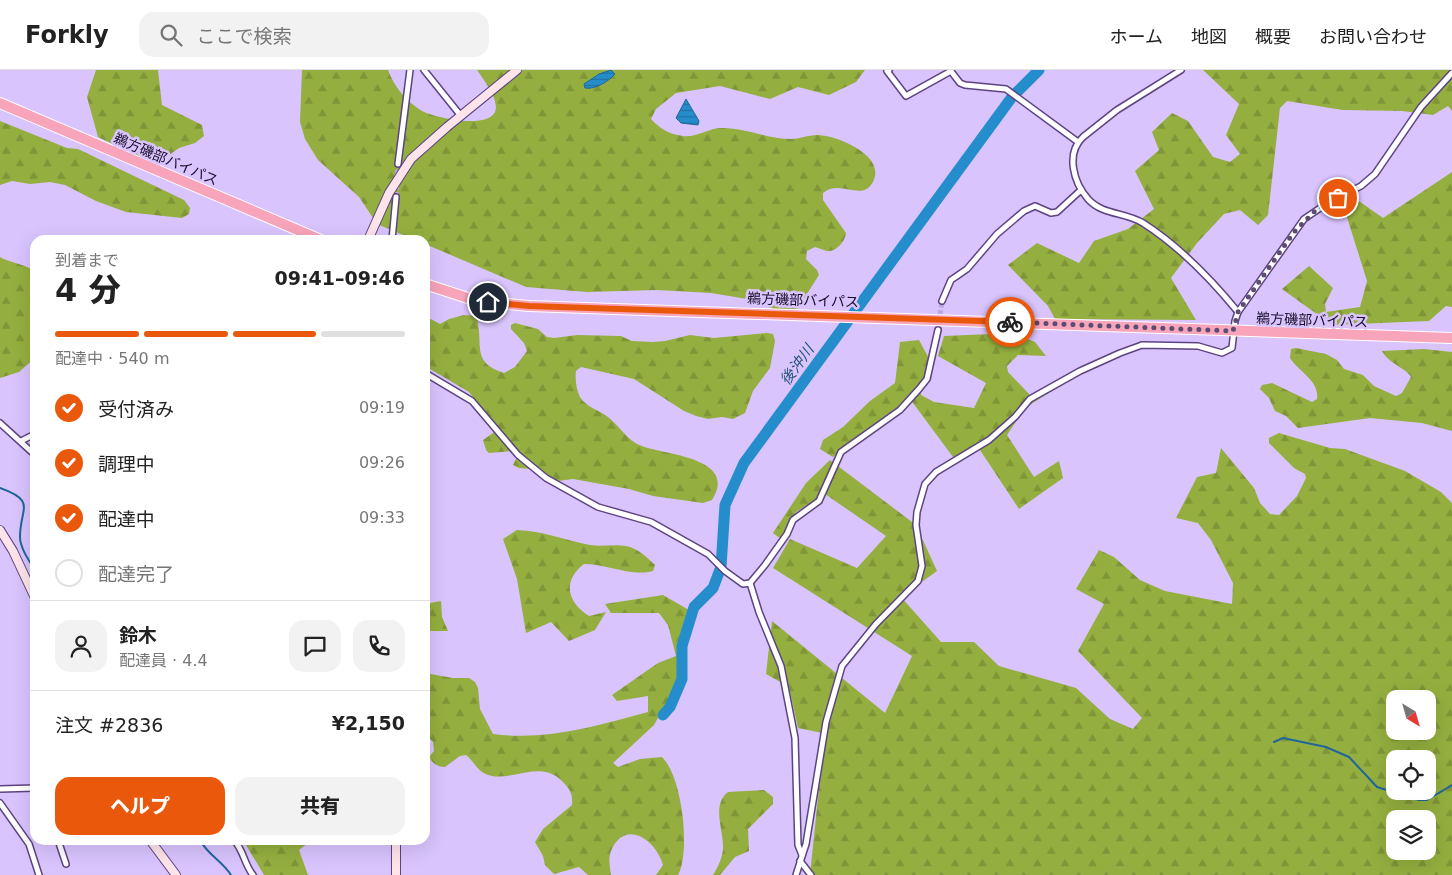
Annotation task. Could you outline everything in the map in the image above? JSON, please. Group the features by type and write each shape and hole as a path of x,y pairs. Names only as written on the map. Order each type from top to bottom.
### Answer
{"highway":[{"name":"鵜方磯部バイパス","path":"0,102 309,235"},
{"name":"鵜方磯部バイパス","path":"430,286 457,296 499,304 1452,338"}],"street":[{"path":"398,164 410,70"},
{"path":"424,70 461,116"},
{"path":"370,235 389,193 406,166 427,144 517,70"},
{"path":"889,70 887,72 906,96 951,71 960,83 965,85 1006,89 1078,142"},
{"path":"1181,70 1117,110 1078,142 1073,165 1074,173 1081,190 1095,206 1129,216 1156,233 1204,273 1238,312"},
{"path":"796,875 802,855 816,785 826,722 842,666 876,624 918,581 922,566 916,525 917,512 925,484 936,472 989,440 1015,417 1030,400 1080,371 1142,345 1198,346 1222,353 1227,352 1233,344 1233,331 1238,312 1304,219 1329,202 1361,186 1375,174 1421,107 1452,73"},
{"path":"942,302 951,280 961,276 997,234 1024,211 1035,206 1050,213 1057,212 1081,190"},
{"path":"392,235 396,197"},
{"path":"430,378 462,393 472,401 518,455 546,478 598,507 651,522 708,554 737,581 743,584 750,583 787,534 793,520 818,501 841,452 900,410 927,379 938,330"},
{"path":"0,423 30,450"},
{"path":"21,441 30,436"},
{"path":"0,530 14,552 30,587"},
{"path":"750,583 759,612 781,666 794,738 798,846 802,855"},
{"path":"0,789 30,788"},
{"path":"0,803 29,844 39,875"},
{"path":"60,845 66,864"},
{"path":"154,845 176,875"},
{"path":"238,845 244,854 245,864 253,875"},
{"path":"396,845 396,875"},
{"path":"800,861 811,875"}],"green space":[{"path":"96,70 158,70 162,105 202,125 204,136 195,143 179,148 165,158 146,160 98,137 87,97"},
{"path":"302,70 388,70 402,94 422,111 449,119 472,121 490,117 495,112 496,107 490,90 477,70 865,70 856,82 829,95 798,87 770,99 720,86 676,93 656,109 651,119 665,131 683,136 718,128 732,128 782,139 814,135 826,136 848,143 868,157 874,165 875,175 871,185 861,191 836,188 829,189 823,193 823,200 846,233 844,240 834,250 827,251 815,247 807,251 806,259 817,270 819,275 798,308 787,314 747,299 711,293 657,290 587,292 526,287 430,246 430,235 403,235 377,224 359,197 318,160 305,139 300,122"},
{"path":"1203,70 1452,70 1452,111 1448,106 1433,115 1402,111 1343,110 1287,101 1280,108 1268,215 1258,225 1240,210 1224,214 1197,243 1171,278 1196,320 1055,319 1048,306 1008,265 1037,243 1079,263 1094,241 1128,229 1154,209 1135,171 1159,150 1152,132 1172,113 1188,121 1213,157 1230,162 1240,154 1226,135 1239,104"},
{"path":"0,121 67,148 78,149 184,200 190,208 189,214 182,218 126,212 96,201 65,185 50,182 30,184 12,181 0,185"},
{"path":"1452,172 1452,307 1446,306 1429,321 1332,325 1282,289 1309,266 1333,288 1325,304 1326,312 1360,307 1367,281 1345,211 1359,201 1383,218"},
{"path":"0,257 30,268 30,362 19,372 0,378"},
{"path":"464,315 476,316 482,357 486,363 504,373 515,367 527,351 524,343 511,329 511,325 515,323 538,329 547,337 554,338 577,335 621,336 632,341 653,342 690,335 714,338 767,333 773,334 775,341 770,368 753,391 745,413 733,419 722,417 708,419 696,416 684,411 634,379 581,367 576,371 576,381 580,397 589,406 608,417 632,441 642,446 695,460 708,466 716,475 718,486 712,500 703,503 653,496 629,489 573,479 558,481 530,469 519,468 513,465 517,457 513,451 489,453 483,440 493,433 496,426 469,392 430,369 430,319 440,324 449,319"},
{"path":"1013,333 1035,342 1046,356 1018,355 1007,366 1008,372 1030,395 1052,385 1055,389 1025,408 1007,435 1034,477 1059,461 1063,478 1019,509 980,450 953,457 910,399 833,457 820,449 823,440 843,427 870,401 895,383 900,342 919,340 932,364 931,370 921,381 921,395 934,402 974,408 986,383 938,356 944,336"},
{"path":"1296,348 1326,354 1337,360 1344,369 1363,375 1374,386 1396,396 1402,393 1411,377 1382,351 1424,349 1452,352 1452,431 1422,423 1370,418 1298,428 1286,416 1275,411 1269,398 1260,389 1262,385 1272,383 1312,402 1317,399 1317,393 1312,382 1290,358 1291,349"},
{"path":"1279,433 1330,448 1345,449 1405,471 1441,492 1452,503 1452,875 810,875 827,734 798,728 789,687 766,674 772,621 885,713 912,656 773,568 790,539 857,568 886,536 825,494 796,512 781,539 773,533 806,483 830,460 916,525 937,571 901,597 941,642 974,642 999,666 1076,688 1110,719 1133,729 1142,718 1078,651 1104,604 1076,589 1099,550 1114,557 1140,580 1165,591 1232,604 1233,583 1211,540 1198,523 1176,518 1197,477 1216,473 1221,448 1254,488 1260,503 1270,514 1279,515 1297,496 1306,478 1305,474 1294,468 1269,443 1269,438"},
{"path":"517,530 544,534 590,545 630,547 655,565 653,571 636,572 584,564 572,577 570,591 576,604 589,616 606,612 595,630 569,641 551,622 526,633 517,579 503,539"},
{"path":"663,595 689,610 680,639 678,679 671,695 654,725 613,763 618,767 640,759 662,757 669,767 679,796 684,832 682,864 678,875 656,875 663,865 659,856 647,841 640,836 632,834 624,836 617,841 611,851 609,860 611,875 588,875 579,867 554,874 545,865 543,856 535,842 543,829 572,805 569,789 562,781 554,775 536,771 500,777 487,775 466,755 460,756 445,767 438,766 430,758 434,751 433,742 430,739 430,674 453,678 469,678 475,682 478,688 480,709 493,734 513,736 552,734 591,727 648,712 648,696 617,701 612,695 658,663 676,656 668,625 659,613 611,613 605,604"},
{"path":"441,601 442,617 448,631 430,631 430,603"},
{"path":"764,790 773,797 773,804 748,829 749,851 735,857 720,875 713,875 720,863 723,849 719,811 723,797 728,792"},
{"path":"246,845 306,845 299,850 308,875 264,875"}],"water":[{"path":"611,70 615,74 606,82 593,88 585,88 584,84 599,74"},
{"path":"686,99 699,121 698,125 681,123 676,118"}],"waterway":[{"name":"後沖川","path":"663,715 670,707 682,679 682,646 694,607 713,588 721,567 725,505 744,463 1012,97 1039,70"},
{"path":"0,488 19,497 23,502 20,541 30,562"},
{"path":"1274,742 1283,738 1326,747 1349,757 1377,787 1419,800 1427,800 1452,785"},
{"path":"203,845 231,875"}],"tunnel":[{"path":"396,197 398,164"},
{"path":"938,330 942,301"}],"way so far":[{"path":"1010,322 1233,331 1238,312 1304,219 1338,198"}],"route":[{"path":"488,302 529,306 1010,322"}]}
